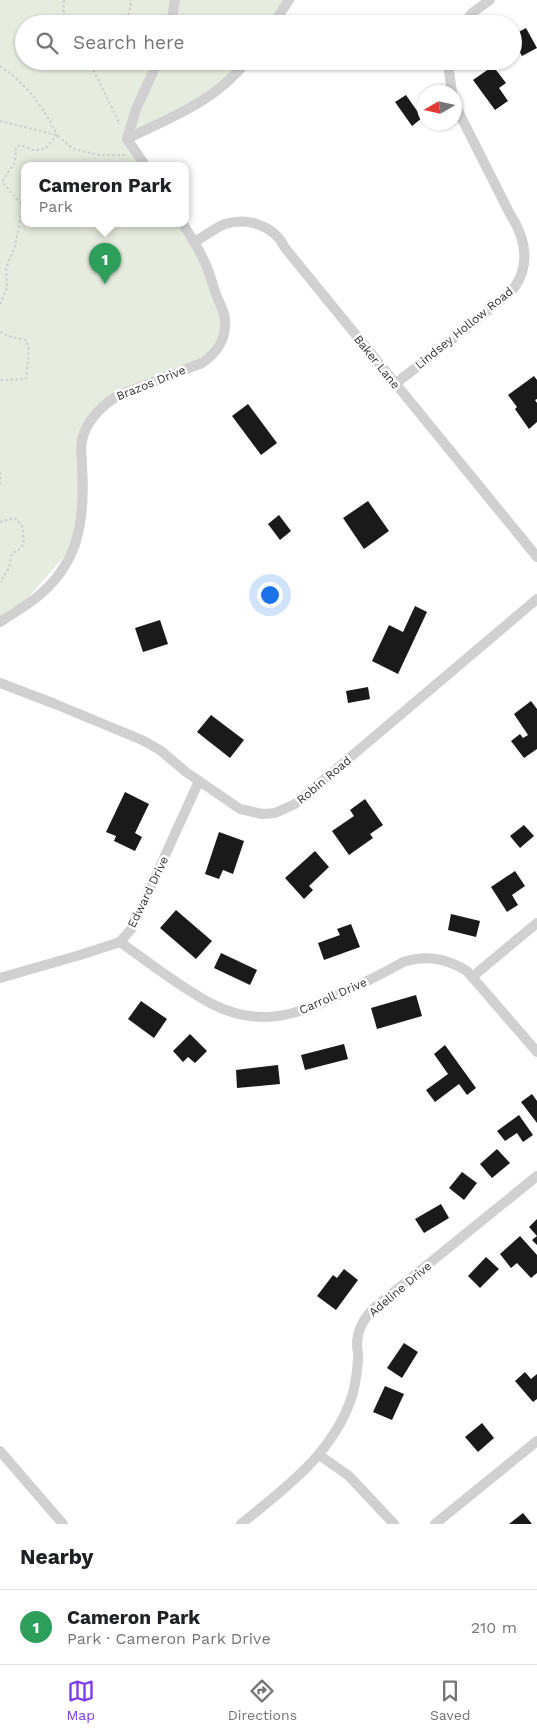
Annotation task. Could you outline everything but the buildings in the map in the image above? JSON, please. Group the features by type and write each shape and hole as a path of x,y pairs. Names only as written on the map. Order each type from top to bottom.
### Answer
{"street":[{"path":"172,15 175,0"},
{"path":"279,15 289,0"},
{"path":"471,15 490,0"},
{"path":"143,162 127,139 136,109 154,70"},
{"path":"127,139 203,102 218,91 240,70"},
{"path":"450,70 451,85"},
{"name":"Lindsey Hollow Road","path":"395,384 515,288 524,264 525,253 522,236 462,119"},
{"name":"Baker Lane","path":"195,242 223,225 234,222 261,225 276,234 285,248 537,557"},
{"name":"Brazos Drive","path":"0,622 28,605 53,584 76,543 81,520 82,439 93,417 117,396 202,363 211,356 221,343 225,318 205,263 195,242 185,227"},
{"name":"Robin Road","path":"0,683 142,740 160,750 231,804 251,813 275,813 286,810 302,798 537,599"},
{"name":"Edward Drive","path":"120,942 132,928 199,781"},
{"path":"472,977 537,923"},
{"path":"0,978 120,942"},
{"name":"Carroll Drive","path":"120,942 213,1005 231,1012 263,1017 280,1016 313,1007 403,962 415,958 430,957 448,961 467,971 537,1052"},
{"name":"Adeline Drive","path":"241,1524 309,1466 319,1455 340,1424 351,1397 357,1371 357,1340 360,1327 366,1316 537,1176"},
{"path":"434,1524 537,1441"},
{"path":"0,1451 63,1524"},
{"path":"319,1455 349,1476 394,1524"}],"path":[{"path":"64,0 63,10 66,15"},
{"path":"128,15 131,0"},
{"path":"0,66 29,90 58,135 73,149 99,155 119,154 138,156"},
{"path":"93,70 127,139"},
{"path":"0,121 58,135"},
{"path":"21,205 2,182 15,162 16,147 21,145 33,150 45,149 58,135"},
{"path":"0,304 7,288 6,268 15,246 21,212"},
{"path":"0,332 26,340 29,350 26,380 0,380"},
{"path":"0,472 0,484"},
{"path":"0,522 14,518 22,525 24,544 20,550 12,553 9,568 0,582"}],"shaded area":[{"path":"0,0 288,0 277,15 15,15 15,70 235,70 218,91 127,138 143,162 21,162 21,227 185,227 195,242 225,327 202,363 144,385 93,417 82,465 76,543 14,614 0,622"}],"place":[{"name":"Cameron Park","path":"105,284"}]}
